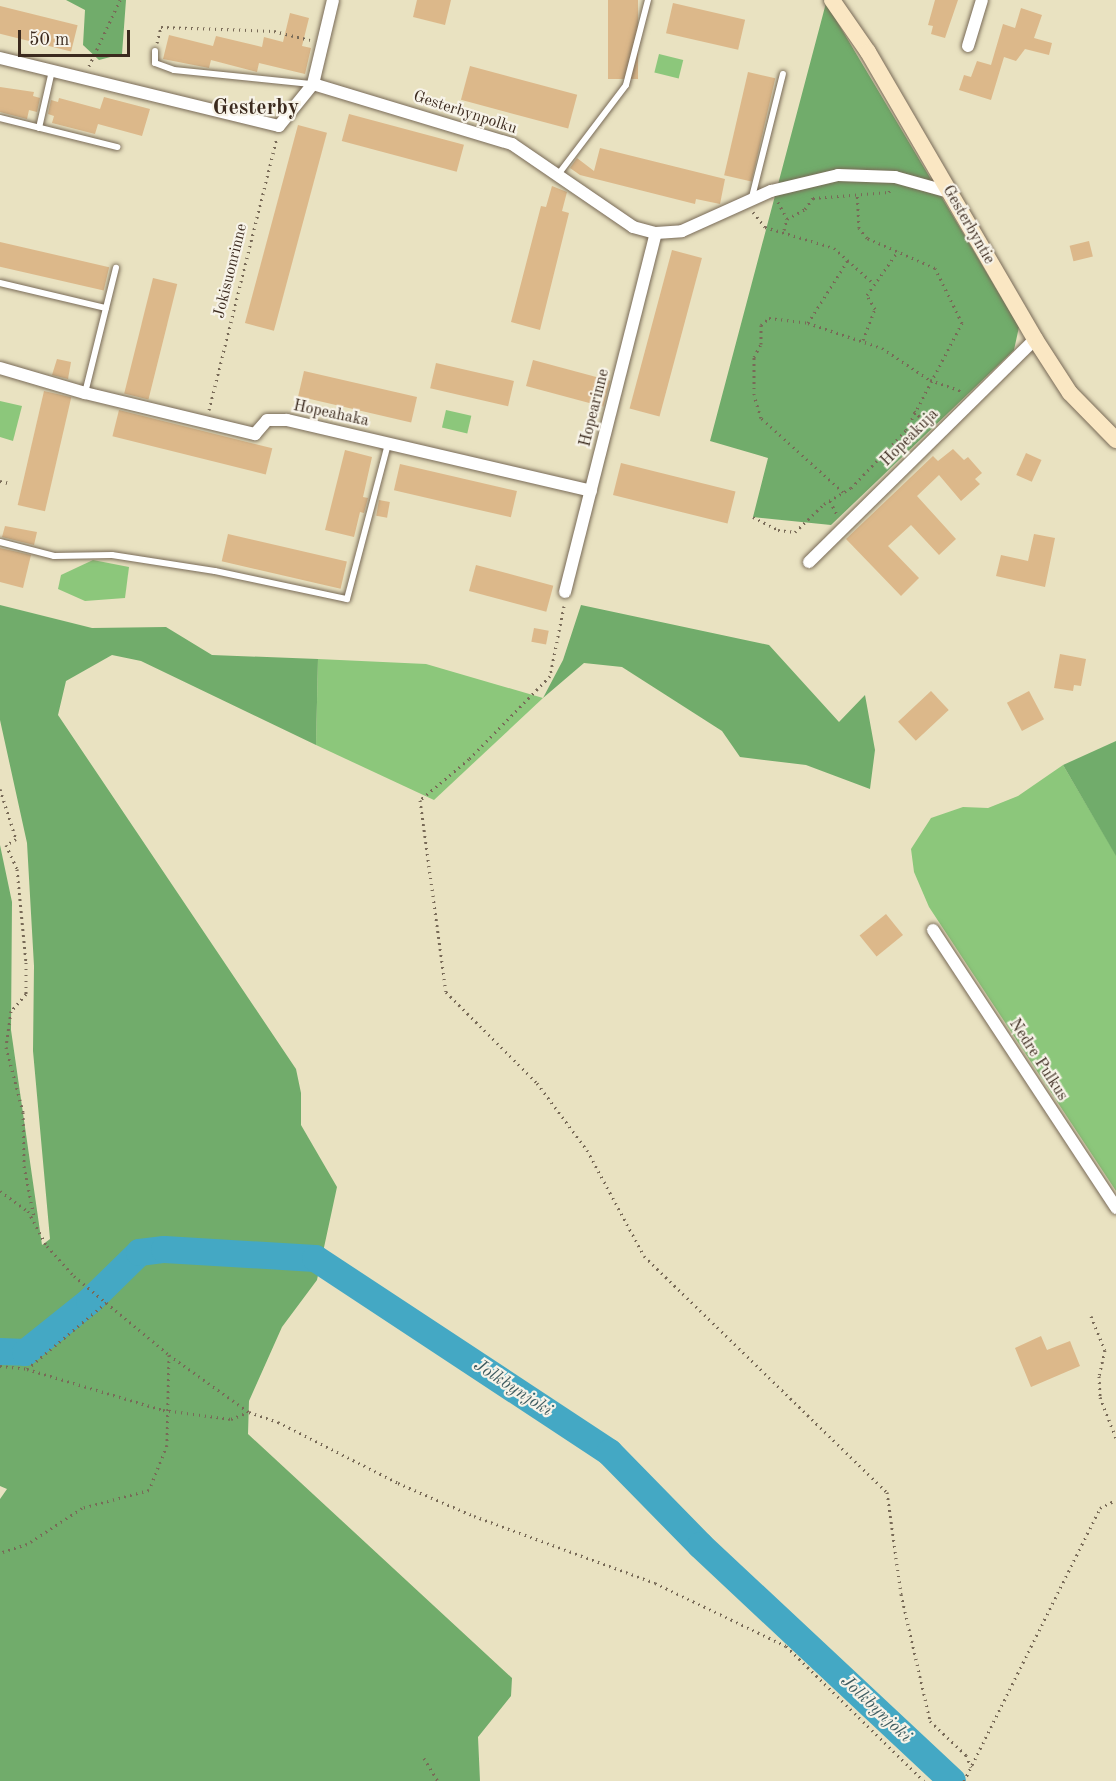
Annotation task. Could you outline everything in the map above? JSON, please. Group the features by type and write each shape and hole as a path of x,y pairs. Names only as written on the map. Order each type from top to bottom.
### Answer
{"street":[{"path":"0,58 279,126 314,84 333,0"},
{"name":"Gesterbyntie","path":"832,0 868,52 1035,339 1070,393 1116,441"},
{"path":"968,46 982,0"},
{"name":"Gesterbynpolku","path":"314,84 512,144 633,227 656,233 682,231 771,192 838,176 895,177 949,192"},
{"name":"Hopearinne","path":"566,592 656,233"},
{"name":"Hopeakuja","path":"809,562 1035,339"},
{"name":"Hopeahaka","path":"0,368 85,393 255,434 267,420 287,420 591,491"},
{"name":"Nedre Pulkus","path":"933,930 1116,1208"}],"lane":[{"path":"557,176 626,86 648,0"},
{"path":"155,51 155,63 174,70 314,84"},
{"path":"39,128 52,71"},
{"path":"751,201 783,74"},
{"path":"0,118 117,147"},
{"path":"85,393 116,267"},
{"path":"0,283 106,308"},
{"path":"0,542 54,555 112,555 215,571 346,599 388,444"}],"path":[{"path":"82,78 118,6 118,0"},
{"path":"155,51 161,27 274,31 323,43"},
{"name":"Jokisuonrinne","path":"207,421 279,126"},
{"path":"784,230 787,219 805,209 813,198 889,192 895,177"},
{"path":"771,192 787,219"},
{"path":"753,517 778,530 795,532 824,504 844,492 893,446 906,430 930,380 955,337 961,316 935,268 867,238 859,228 857,194"},
{"path":"751,201 754,218 765,227 784,230 834,248 873,283"},
{"path":"863,340 875,309 867,295 873,283 898,251"},
{"path":"808,323 848,260"},
{"path":"844,492 767,427 754,395 754,357 761,344 761,325 769,318 808,323 882,348 930,380 959,390 965,408"},
{"path":"914,411 937,435"},
{"path":"0,480 9,483"},
{"path":"566,592 561,635 550,676 470,759 420,800 442,957 442,983 446,992 537,1083 587,1150 644,1256 887,1492 901,1594 930,1721 966,1755 971,1767"},
{"path":"0,789 16,839 6,845 0,845"},
{"path":"6,845 17,869 26,962 26,994 11,1011 6,1047 23,1112 24,1166 34,1219 47,1246 94,1291 109,1300 170,1355 249,1412 278,1422 474,1516 655,1583 786,1646 924,1781"},
{"path":"0,1191 19,1202 34,1219"},
{"path":"27,1369 109,1300"},
{"path":"1091,1316 1105,1350 1098,1386 1100,1396 1116,1438"},
{"path":"0,1553 27,1544 82,1509 149,1490 167,1445 170,1355"},
{"path":"0,1366 27,1369 168,1411 231,1419 249,1412"},
{"path":"964,1781 1100,1508 1116,1500"},
{"path":"424,1758 438,1781"}],"green space":[{"path":"66,0 126,0 122,54 99,60 83,45 85,10"},
{"path":"826,3 1019,327 1014,350 831,525 753,517 768,458 710,441"},
{"path":"659,54 683,60 679,78 654,72"},
{"path":"0,401 22,406 13,441 0,437"},
{"path":"446,410 471,416 467,433 442,428"},
{"path":"93,560 129,567 125,598 85,601 58,589 61,575"},
{"path":"0,605 92,628 166,627 212,655 318,659 316,745 141,661 112,655 66,681 58,715 296,1069 301,1093 301,1125 337,1187 317,1280 282,1327 249,1401 248,1434 512,1678 511,1696 478,1737 480,1781 0,1781 0,1499 7,1489 0,1486 0,845 12,902 11,1030 42,1245 50,1239 33,1051 34,966 27,843 0,720"},
{"path":"581,605 769,645 839,722 865,695 875,750 870,789 806,765 740,757 722,731 622,667 584,663 543,698 563,660"},
{"path":"318,659 426,664 543,698 434,800 316,745"},
{"path":"1116,741 1116,856 1063,765"},
{"path":"1063,765 1116,855 1116,1191 929,907 914,872 911,849 931,818 963,807 988,808 1018,796"}],"building":[{"path":"417,0 451,0 445,25 413,17"},
{"path":"608,0 638,0 638,79 608,79"},
{"path":"935,0 958,0 945,38 931,34 933,26 928,25"},
{"path":"673,3 745,20 738,50 666,33"},
{"path":"0,6 78,25 71,52 0,34"},
{"path":"1021,8 1042,15 1034,38 1052,43 1049,55 1025,49 1016,61 1004,57 991,100 959,90 964,75 971,77 977,61 991,65 1003,24 1015,28"},
{"path":"290,13 309,18 302,46 311,48 305,74 259,63 257,72 211,60 209,68 163,59 169,35 213,46 216,36 262,47 264,37 283,42"},
{"path":"470,66 577,95 568,129 461,100"},
{"path":"748,72 775,78 751,182 724,175"},
{"path":"0,87 34,92 33,96 40,98 37,112 29,110 27,119 0,112"},
{"path":"104,97 150,109 142,136 98,124 95,134 52,123 54,116 48,114 51,100 58,102 59,98 100,109"},
{"path":"349,114 464,145 457,172 342,141"},
{"path":"298,125 327,133 274,331 245,323"},
{"path":"600,148 725,179 720,204 696,199 695,204 580,175 570,168 577,158 594,171"},
{"path":"552,186 567,192 562,211 569,213 540,330 511,322 541,206 546,207"},
{"path":"1089,241 1093,257 1073,261 1070,246"},
{"path":"0,242 109,267 104,291 0,267"},
{"path":"672,250 702,258 659,416 630,408"},
{"path":"153,278 177,284 148,400 124,393"},
{"path":"57,359 71,362 68,379 52,375"},
{"path":"533,360 610,381 603,407 526,386"},
{"path":"436,363 514,381 508,406 430,388"},
{"path":"304,371 417,397 411,422 298,396"},
{"path":"44,391 71,397 45,511 18,505"},
{"path":"119,410 272,448 266,474 112,436"},
{"path":"953,449 964,460 968,457 982,473 975,479 980,484 961,501 939,475 917,496 956,539 939,555 911,525 888,546 919,578 901,596 846,539 933,456 938,461"},
{"path":"345,450 372,457 363,497 368,498 364,513 360,512 354,537 325,530"},
{"path":"1026,453 1042,460 1032,482 1016,475"},
{"path":"621,463 735,492 728,524 613,495"},
{"path":"400,464 517,491 511,517 394,490"},
{"path":"379,500 390,502 387,518 376,516"},
{"path":"5,526 37,532 34,545 2,537"},
{"path":"228,534 347,561 341,589 222,561"},
{"path":"1034,534 1055,538 1045,587 996,576 1001,555 1028,561"},
{"path":"0,548 31,555 23,588 0,582"},
{"path":"476,565 553,586 546,612 469,591"},
{"path":"534,628 549,631 546,645 531,642"},
{"path":"1060,654 1086,659 1081,686 1074,685 1073,691 1054,688"},
{"path":"931,691 949,710 916,741 898,722"},
{"path":"1029,691 1044,719 1022,731 1007,703"},
{"path":"886,914 903,935 877,956 860,935"},
{"path":"1041,1336 1047,1350 1070,1341 1080,1366 1031,1387 1015,1348"}],"waterway":[{"name":"Jolkbynjoki","path":"0,1351 25,1352 89,1301 139,1252 164,1249 315,1258 609,1452 700,1545 952,1781"}],"district":[{"name":"Gesterby","path":"256,109"}]}
